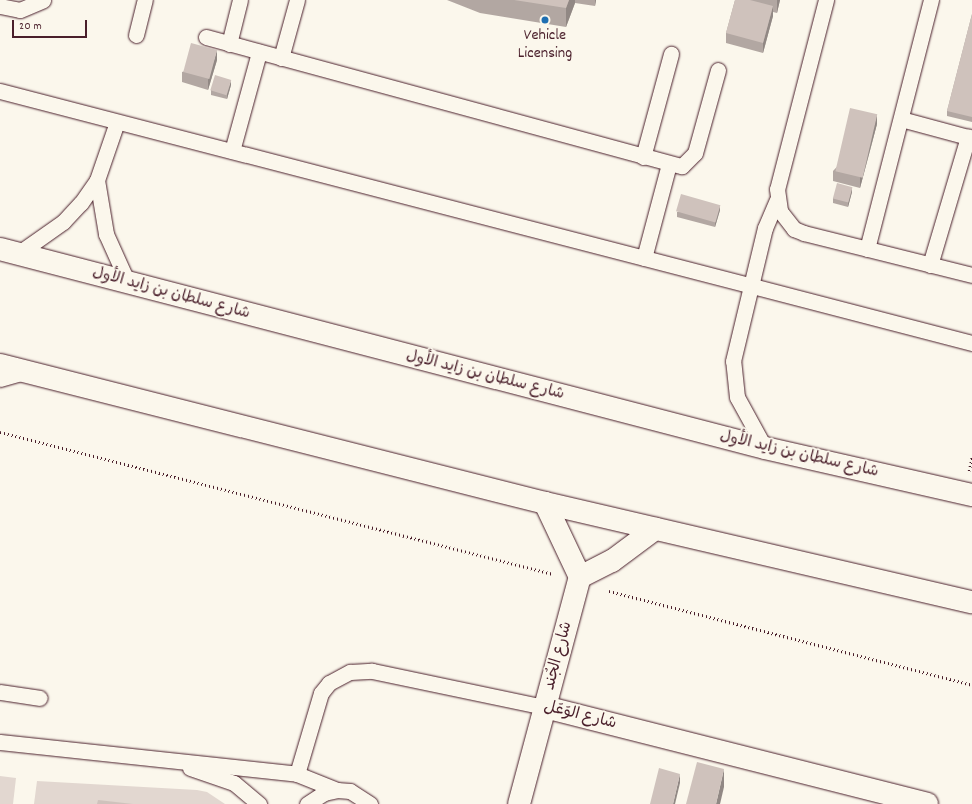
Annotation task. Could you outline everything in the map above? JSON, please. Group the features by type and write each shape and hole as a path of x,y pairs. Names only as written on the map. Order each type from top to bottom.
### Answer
{"main road":[{"name":"شارع سلطان بن زايد الأول","path":"10,251 765,448 972,496"},
{"path":"0,365 545,503 972,602"},
{"path":"545,503 580,577 612,561 655,529"},
{"name":"شارع الجُند","path":"519,804 580,577"},
{"path":"949,596 972,596"},
{"name":"شارع الوَعَل","path":"545,707 927,804"}],"lane":[{"path":"0,6 20,10 43,0"},
{"path":"136,35 145,0"},
{"path":"229,44 240,0"},
{"path":"281,58 297,0"},
{"path":"765,448 737,397 732,373 751,286 777,200 826,0"},
{"path":"867,249 931,0"},
{"path":"206,37 643,157 682,166 693,159 718,70"},
{"path":"232,151 259,52"},
{"path":"643,157 671,54"},
{"path":"0,92 972,343"},
{"path":"901,119 970,138 930,264"},
{"path":"10,251 63,222 96,180 117,122"},
{"path":"644,258 669,164"},
{"path":"96,180 106,234 128,283"},
{"path":"777,200 785,221 794,229 972,275"},
{"path":"0,379 25,372"},
{"name":"شارع الوَعَل","path":"297,774 321,693 329,683 350,672 372,671 545,707"},
{"path":"0,692 40,698"},
{"path":"0,742 178,764 203,763 297,774 337,790"},
{"path":"178,764 234,783 259,804"},
{"path":"307,804 324,793 337,790 350,791 370,804"}],"path":[{"path":"0,432 551,575 558,570"},
{"path":"605,582 606,590 972,685"}],"shaded area":[{"path":"0,776 16,778 13,804 0,804"},
{"path":"37,781 197,790 207,792 225,804 34,804"}],"building":[{"path":"514,0 569,0 566,8"},
{"path":"735,0 750,0 773,6 763,43 726,33"},
{"path":"972,14 972,117 947,111"},
{"path":"191,43 217,50 209,79 183,72"},
{"path":"215,75 231,80 227,95 210,90"},
{"path":"850,108 877,114 863,178 835,171"},
{"path":"837,183 852,187 848,203 833,198"},
{"path":"681,194 720,205 715,223 676,211"},
{"path":"697,762 724,769 716,804 686,804"},
{"path":"659,768 680,774 673,804 650,804"},
{"path":"98,800 133,804 97,804"}],"place":[{"name":"Vehicle Licensing","path":"545,20"}]}
